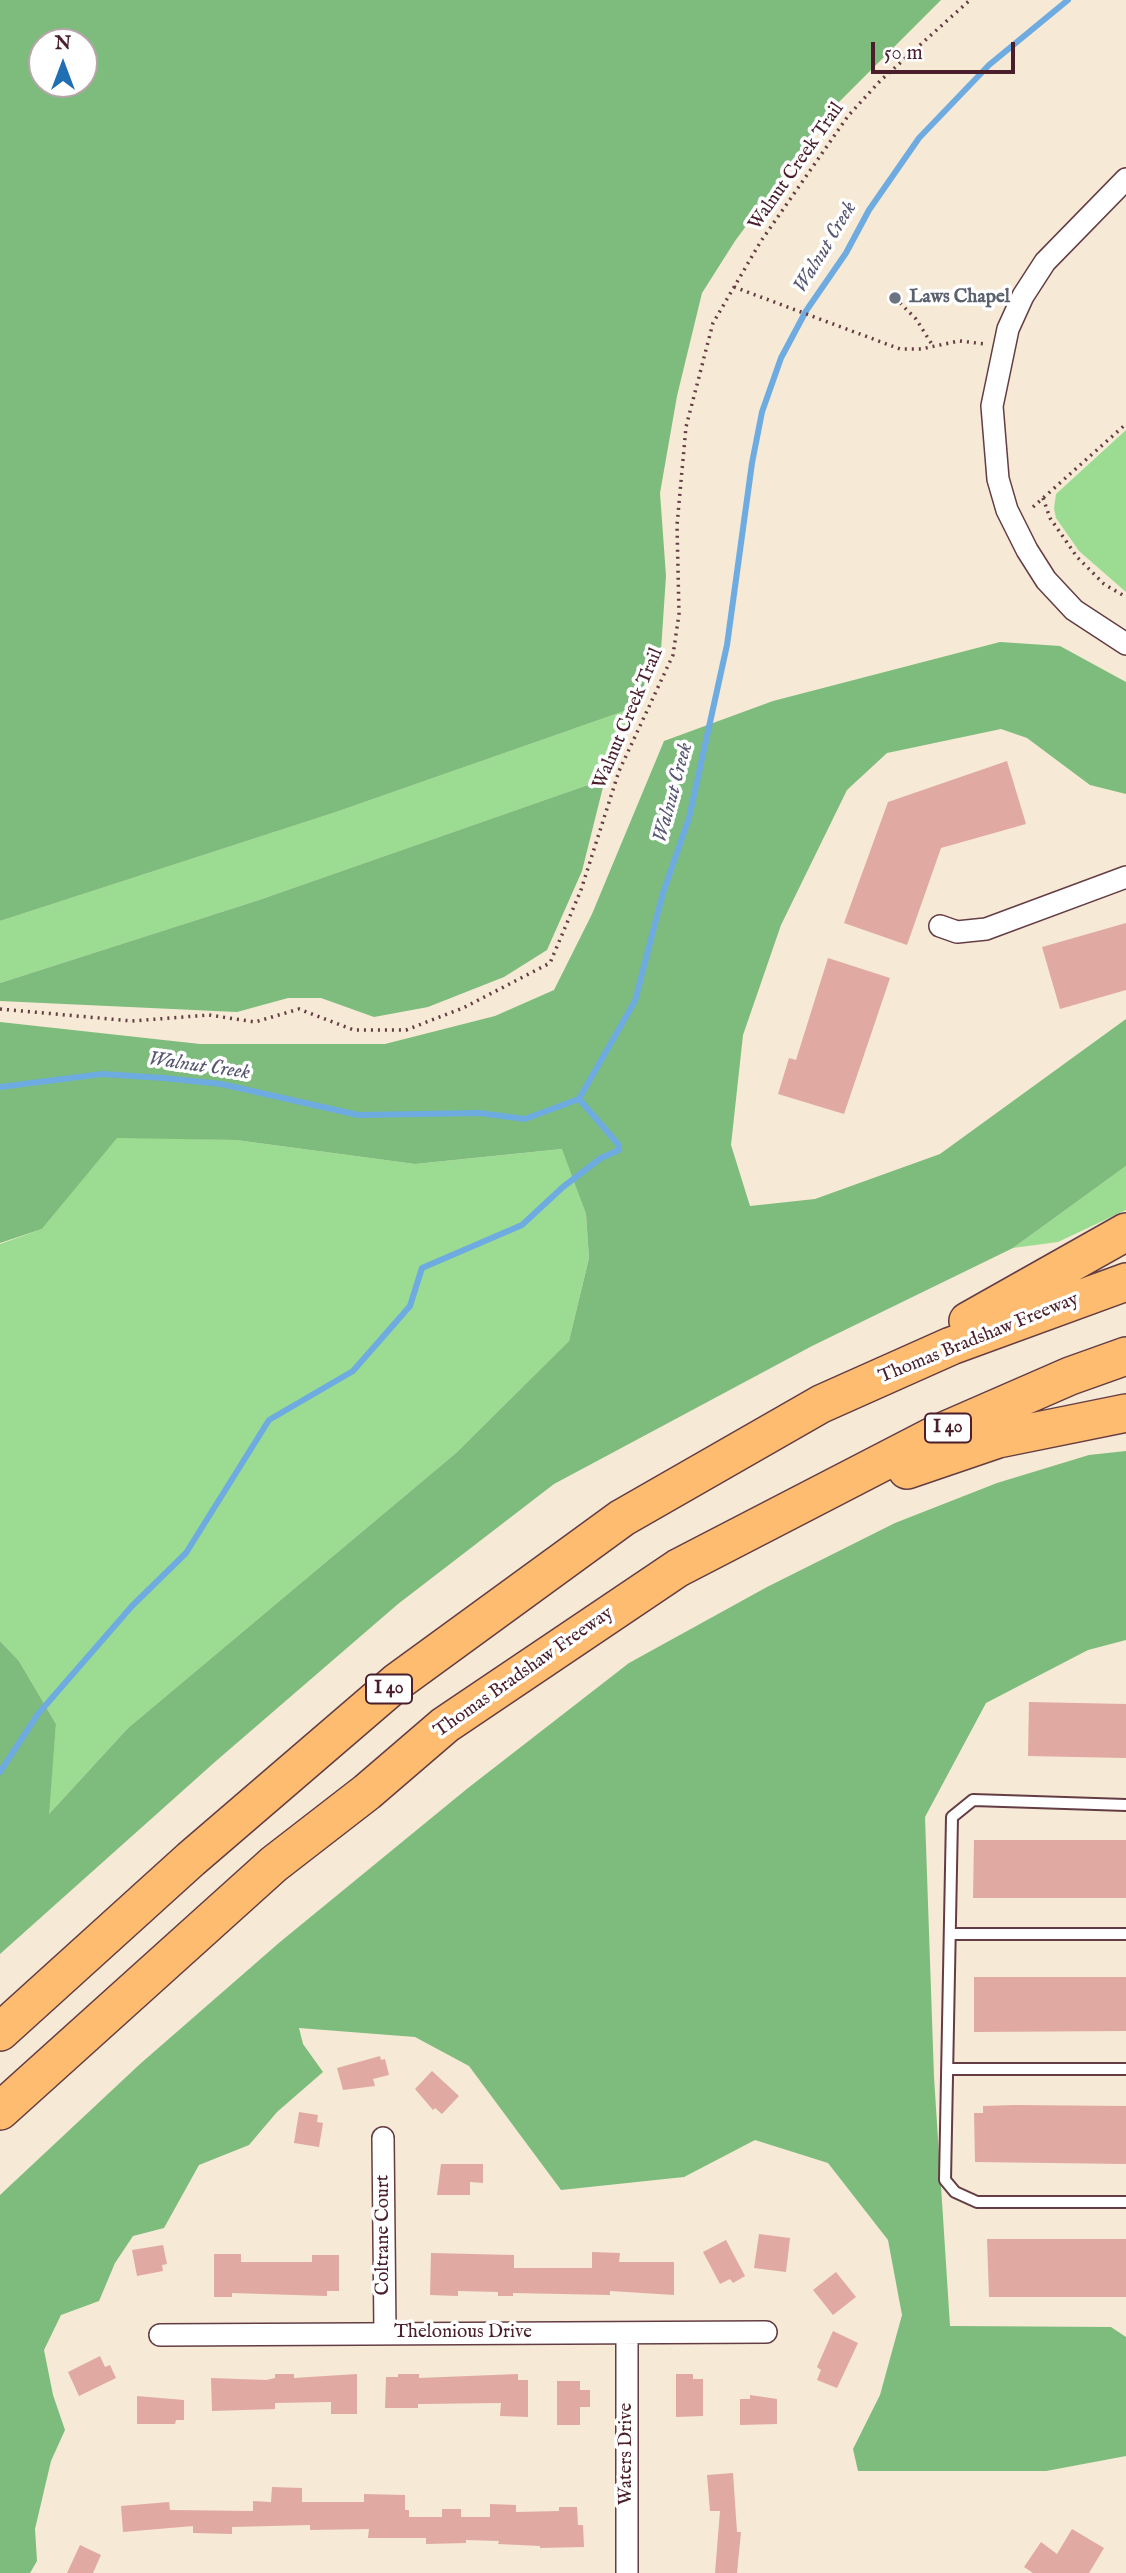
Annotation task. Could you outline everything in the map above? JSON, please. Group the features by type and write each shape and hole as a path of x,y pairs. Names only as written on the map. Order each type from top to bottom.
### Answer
{"highway":[{"path":"821,1404 1126,1232"},
{"name":"Thomas Bradshaw Freeway","path":"0,2032 191,1859 397,1682 622,1518 821,1404 951,1346 1126,1282"},
{"name":"Thomas Bradshaw Freeway","path":"0,2111 274,1864 367,1792 445,1725 678,1568 937,1433 1070,1376 1126,1356"},
{"path":"777,1515 998,1439 1126,1413"}],"street":[{"path":"1126,179 1045,262 1023,296 1008,328 992,406 998,479 1007,510 1027,551 1046,580 1074,610 1126,645"},
{"path":"940,926 957,932 986,929 1126,877"},
{"name":"Coltrane Court","path":"383,2138 385,2333"},
{"name":"Thelonious Drive","path":"160,2335 766,2332"},
{"name":"Waters Drive","path":"627,2334 627,2573"}],"lane":[{"path":"1126,1805 973,1800 952,1817 945,2180 955,2192 976,2202 1126,2202"},
{"path":"950,1934 1126,1934"},
{"path":"947,2068 1126,2069"}],"path":[{"name":"Walnut Creek Trail","path":"0,1009 132,1021 209,1015 255,1022 299,1009 354,1030 405,1030 487,997 550,963 581,890 619,771 673,655 679,614 677,525 686,427 713,323 761,241 848,116 880,81 970,0"},
{"path":"734,287 900,349 959,341 985,344"},
{"path":"895,298 916,319 933,346"},
{"path":"1033,507 1126,424"},
{"path":"1043,498 1050,518 1077,556 1104,583 1126,597"}],"green space":[{"path":"0,0 941,0 834,107 735,241 702,293 677,396 660,493 666,576 661,650 633,708 336,812 0,921"},
{"path":"1126,430 1126,592 1079,551 1056,518 1054,508 1056,494"},
{"path":"1000,642 1060,646 1126,682 1126,794 1090,785 1027,738 1001,729 887,753 847,790 781,925 743,1035 731,1145 750,1206 815,1199 940,1154 1126,1019 1126,1166 1013,1248 812,1346 554,1484 398,1604 216,1761 0,1954 0,1641 19,1661 56,1724 49,1814 128,1728 456,1453 569,1341 589,1258 586,1214 562,1149 415,1164 236,1140 117,1138 42,1229 0,1243 0,1022 200,1044 385,1044 495,1016 554,990 592,914 664,741 773,701"},
{"path":"633,708 605,779 259,900 0,983 0,921 336,812"},
{"path":"605,779 582,871 547,950 504,977 428,1007 374,1017 321,998 288,998 237,1012 0,1001 0,983 259,900"},
{"path":"117,1137 236,1140 415,1164 563,1149 586,1214 589,1258 569,1341 456,1453 128,1728 48,1815 56,1724 19,1661 0,1641 0,1244 42,1229"},
{"path":"1126,1166 1126,1210 1058,1242 1013,1248"},
{"path":"1126,1451 1126,1640 1088,1650 986,1703 925,1817 934,2077 950,2326 1111,2327 1126,2337 1126,2456 1046,2471 858,2471 853,2449 880,2395 902,2315 888,2240 828,2163 755,2140 684,2177 561,2190 469,2066 415,2037 299,2028 303,2044 323,2072 277,2112 249,2145 199,2165 164,2228 133,2236 115,2263 99,2301 61,2315 44,2350 53,2395 65,2430 51,2461 35,2529 37,2561 30,2573 0,2573 0,2195 140,2064 280,1942 468,1788 629,1663 767,1587 895,1523 997,1483 1089,1455"}],"building":[{"path":"1007,761 1026,824 941,848 907,945 844,923 888,802"},
{"path":"1126,923 1126,990 1060,1009 1042,947"},
{"path":"828,958 890,978 844,1114 778,1094 789,1058 796,1060"},
{"path":"1029,1702 1126,1704 1126,1758 1028,1756"},
{"path":"974,1840 1126,1840 1126,1898 973,1898"},
{"path":"974,1977 1126,1977 1126,2031 974,2032"},
{"path":"380,2056 381,2060 385,2059 389,2075 373,2079 375,2086 343,2090 337,2068"},
{"path":"432,2071 459,2096 442,2114 435,2108 433,2110 415,2089"},
{"path":"983,2106 1126,2106 1126,2164 975,2162 974,2113 983,2113"},
{"path":"299,2112 318,2115 317,2122 323,2123 319,2147 294,2143"},
{"path":"441,2164 483,2164 483,2183 470,2182 470,2195 437,2195"},
{"path":"759,2234 790,2238 786,2272 754,2268"},
{"path":"987,2239 1126,2239 1126,2297 989,2297"},
{"path":"726,2240 745,2276 733,2283 730,2279 720,2284 703,2252"},
{"path":"163,2245 167,2264 162,2265 163,2271 137,2276 132,2250"},
{"path":"592,2252 620,2253 619,2262 674,2262 674,2295 610,2291 610,2295 513,2293 513,2296 498,2296 498,2292 458,2291 458,2296 430,2295 431,2253 514,2255 514,2268 592,2268"},
{"path":"214,2254 241,2254 241,2262 312,2262 312,2255 339,2255 339,2291 327,2291 327,2296 232,2293 232,2297 214,2297"},
{"path":"836,2272 856,2297 833,2315 813,2290"},
{"path":"833,2331 858,2343 837,2388 817,2380 821,2370 817,2367"},
{"path":"100,2356 105,2367 110,2365 116,2378 79,2396 68,2372"},
{"path":"275,2374 294,2374 294,2378 357,2374 357,2414 331,2414 331,2402 275,2403 275,2409 212,2411 211,2378 266,2380 275,2378"},
{"path":"398,2374 419,2374 419,2378 518,2374 518,2380 528,2380 528,2417 500,2416 501,2403 418,2404 418,2408 385,2408 386,2377 398,2377"},
{"path":"676,2374 693,2374 693,2379 703,2379 703,2416 676,2417"},
{"path":"557,2381 580,2381 580,2390 590,2390 590,2407 580,2407 580,2425 557,2425"},
{"path":"750,2395 777,2399 777,2424 740,2425 740,2399 750,2399"},
{"path":"137,2396 184,2400 184,2420 176,2420 175,2424 137,2424"},
{"path":"733,2473 737,2532 741,2532 737,2573 715,2573 720,2511 710,2511 707,2475"},
{"path":"272,2487 302,2488 302,2502 364,2502 364,2494 405,2495 405,2510 409,2510 409,2517 442,2517 442,2509 461,2509 461,2517 490,2517 490,2504 516,2505 516,2512 559,2511 559,2507 577,2507 578,2525 583,2525 584,2547 540,2548 498,2544 499,2541 466,2540 466,2543 426,2544 426,2538 368,2538 369,2529 310,2530 310,2525 232,2527 232,2534 193,2533 193,2526 123,2532 121,2506 169,2502 170,2510 253,2511 253,2501 271,2502"},
{"path":"1072,2529 1104,2548 1089,2573 1033,2573 1024,2567 1041,2542 1057,2554"},
{"path":"80,2545 101,2555 93,2573 67,2573"}],"waterway":[{"name":"Walnut Creek","path":"0,1087 102,1074 221,1084 358,1115 479,1113 525,1119 579,1099 635,1001 663,893 689,818 727,645 752,463 762,412 781,358 806,311 846,253 869,210 919,138 989,65 1068,0"},
{"path":"0,1772 38,1714 132,1606 186,1553 269,1420 353,1371 410,1306 422,1268 522,1225 563,1187 601,1158 619,1150 618,1144 579,1099"}],"place":[{"name":"Laws Chapel","path":"895,298"}]}
